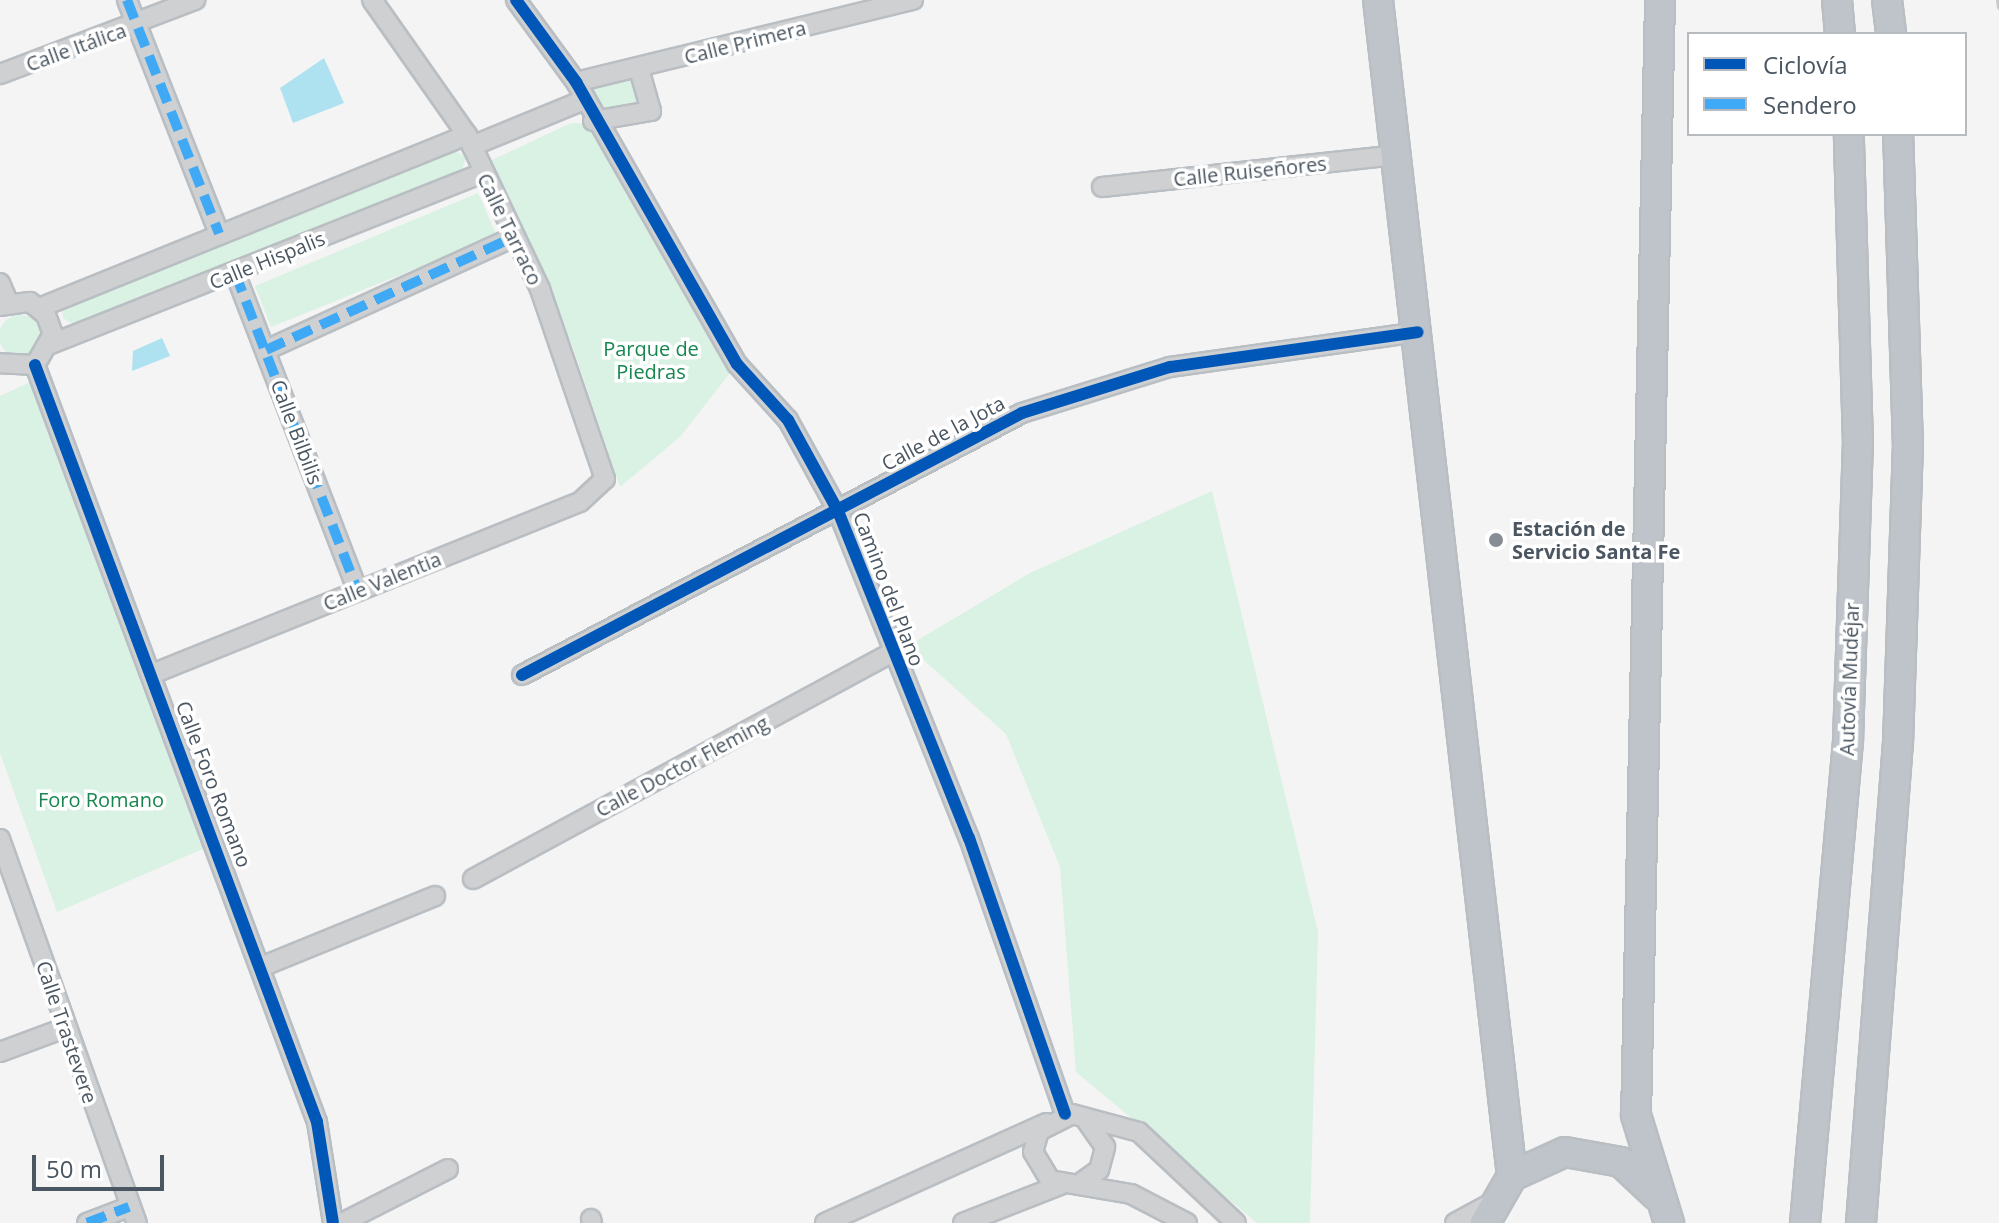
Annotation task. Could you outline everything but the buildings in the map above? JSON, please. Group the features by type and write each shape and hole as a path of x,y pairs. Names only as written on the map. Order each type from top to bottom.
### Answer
{"highway":[{"path":"1378,0 1512,1176"},
{"path":"1660,0 1636,1115 1665,1213"},
{"path":"1837,0 1840,32"},
{"path":"1887,0 1891,32"},
{"name":"Autovía Mudéjar","path":"1805,1223 1848,741 1858,445 1849,136"},
{"path":"1861,1223 1899,729 1908,448 1898,136"},
{"path":"1488,1213 1512,1176 1537,1159 1594,1152 1633,1170 1665,1213"}],"street":[{"path":"127,0 219,234"},
{"name":"Calle Itálica","path":"0,74 195,0"},
{"name":"Calle Tarraco","path":"372,0 469,140 482,173 540,289 605,479"},
{"name":"Camino del Plano","path":"516,0 576,82 593,121 737,364 788,420 838,511 891,653 969,838 1065,1114"},
{"name":"Calle Primera","path":"576,82 913,0"},
{"path":"593,121 651,111 639,69"},
{"path":"0,283 4,304 39,308 219,234 584,100"},
{"name":"Calle Ruiseñores","path":"1102,187 1398,155"},
{"name":"Calle Hispalis","path":"51,344 482,173"},
{"path":"266,350 514,237"},
{"name":"Calle Bilbilis","path":"235,273 358,591"},
{"path":"0,363 35,365 51,344 51,324 39,308"},
{"name":"Calle de la Jota","path":"522,675 1022,413 1170,367 1418,332"},
{"name":"Calle Foro Romano","path":"35,365 317,1122 333,1223"},
{"name":"Calle Valentia","path":"152,674 580,502 605,479"},
{"name":"Calle Doctor Fleming","path":"473,879 891,653"},
{"name":"Calle Trastevere","path":"0,839 133,1215"},
{"path":"261,967 435,896"},
{"path":"0,1052 65,1028"},
{"path":"825,1223 1065,1114 1139,1132 1236,1223"},
{"path":"1079,1184 1099,1170 1105,1147 1085,1118"},
{"path":"1046,1123 1033,1152 1041,1173 1060,1185"},
{"path":"342,1223 448,1169"},
{"path":"963,1223 1060,1185 1079,1184 1146,1199 1187,1223"},
{"path":"1455,1223 1488,1213"},
{"path":"87,1223 133,1215"}],"green space":[{"path":"639,69 649,109 596,117 583,86"},
{"name":"Parque de Piedras","path":"571,123 592,124 737,364 680,437 620,487 572,345 490,161"},
{"path":"450,148 466,157 460,177 79,328 63,318 62,308"},
{"path":"478,193 497,236 271,327 255,286"},
{"path":"20,315 35,321 41,336 35,351 20,357 5,351 -1,336 5,321"},
{"name":"Foro Romano","path":"30,382 205,848 57,912 0,753 0,396"},
{"path":"1212,491 1318,932 1310,1223 1257,1223 1076,1072 1060,867 1006,734 908,646 1030,573"}],"water":[{"path":"324,58 344,103 293,123 280,88"},
{"path":"162,338 170,356 132,371 133,351"}],"railway":[{"path":"1998,0 1999,7"}],"marked path":[{"path":"127,0 219,234"},
{"path":"266,350 514,237"},
{"path":"235,273 358,591"},
{"path":"87,1223 129,1207"}],"cycle path":[{"path":"516,0 576,82 737,364 788,420 838,511 969,838 1065,1114"},
{"path":"522,675 1022,413 1170,367 1418,332"},
{"path":"35,365 317,1122 333,1223"}],"place":[{"name":"Estación de Servicio Santa Fe","path":"1496,540"}]}
